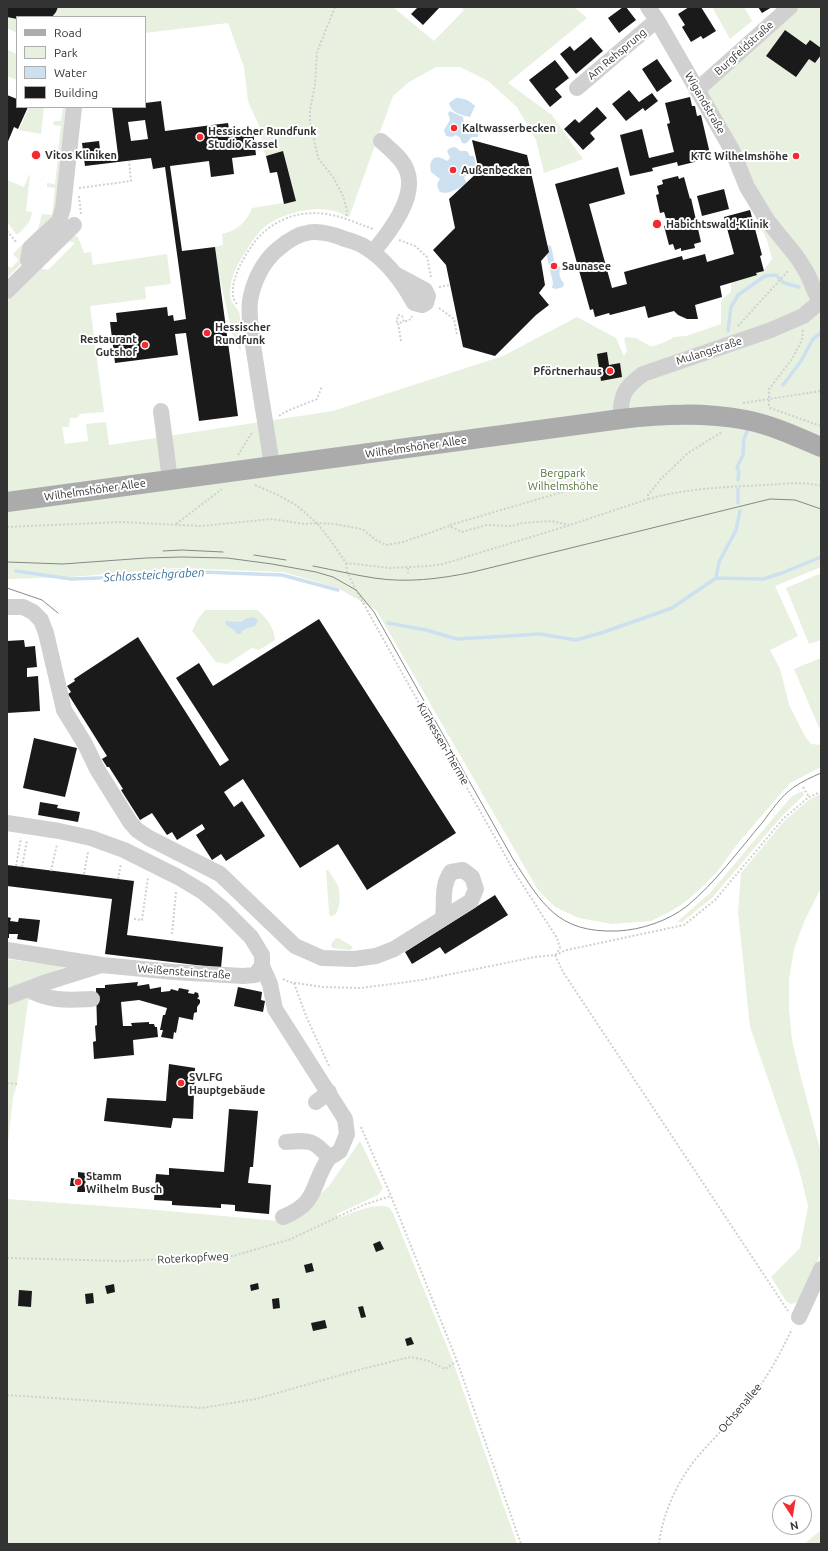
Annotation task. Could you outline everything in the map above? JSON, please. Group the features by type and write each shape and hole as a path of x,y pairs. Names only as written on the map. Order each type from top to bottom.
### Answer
{"main road":[{"name":"Wilhelmshöher Allee","path":"7,502 660,415 687,414 747,420 800,438 821,447"}],"street":[{"name":"Wigandstraße","path":"648,7 732,150 747,187 767,220 797,257 807,273 820,302"},
{"name":"Burgfeldstraße","path":"697,90 790,7"},
{"name":"Am Rehsprung","path":"577,88 657,20"},
{"path":"32,266 28,260 30,248 59,221 62,212 74,108"},
{"path":"373,252 388,235 396,221 410,187 404,164 381,141"},
{"path":"7,291 78,221"},
{"path":"272,466 251,328 250,301 256,279 272,254 290,239 321,231 363,246 373,252 395,274 414,303 422,305 428,300"},
{"name":"Mulangstraße","path":"621,419 620,402 630,383 643,374 771,330 803,316 820,302"},
{"path":"161,411 170,480"},
{"path":"7,607 22,607 33,612 41,620 46,633 64,710 85,744 97,769 130,822 137,830 149,838 220,874 295,946 322,958 354,959 376,956 394,949 443,918"},
{"path":"7,823 59,830 91,838 124,850 178,876 203,892 222,908 251,938 262,954 262,966 270,984 275,1009 345,1119 347,1134 340,1151 329,1158 318,1178 314,1192 307,1203 296,1212 283,1217"},
{"name":"Weißensteinstraße","path":"7,950 102,964 174,972 243,976 255,975 262,966"},
{"name":"Weißensteinstraße","path":"7,997 102,964"},
{"path":"28,990 39,996 64,1000 92,999"},
{"path":"316,1102 329,1092"},
{"path":"286,1142 306,1140 321,1148 329,1158"},
{"path":"798,1317 821,1269"}],"path":[{"path":"335,7 317,52 310,122 318,158 333,176 343,196 347,211 346,218"},
{"path":"78,221 78,188 131,181 129,161"},
{"path":"241,309 234,301 232,291 239,266 263,232 278,221 302,214 327,213 346,218 415,246 427,257 431,280"},
{"path":"7,231 16,243"},
{"path":"738,327 785,274"},
{"path":"428,300 454,319 457,335"},
{"path":"396,322 398,321 397,317 399,315 403,317 404,322"},
{"path":"803,316 805,324 802,340 792,359 769,389 770,408 821,426"},
{"path":"402,341 398,323 410,319"},
{"path":"236,471 234,462 255,428 266,426 284,412 317,399 322,386"},
{"path":"769,398 821,391"},
{"path":"648,499 648,495 661,479 688,453 726,429 728,418"},
{"path":"346,563 369,567 408,568 450,562 671,492 702,488 800,483 821,486"},
{"name":"Kurhessen-Therme","path":"254,485 278,495 296,505 317,523 346,563 347,572 371,616 516,872 557,938 560,948 555,956"},
{"path":"175,525 224,487"},
{"path":"7,527 122,522 201,526 272,519 304,524 335,524 362,529 376,540 386,545 404,542 449,526 573,489"},
{"path":"449,526 462,532 487,525 512,526 522,523 551,521 570,525"},
{"path":"408,568 408,574"},
{"path":"803,787 810,797"},
{"path":"262,966 289,982 323,987 361,988 422,980 535,956 555,956 567,950 684,925 715,900 783,819 810,797 821,792"},
{"path":"16,866 26,826"},
{"path":"22,867 26,826"},
{"path":"51,871 59,830"},
{"path":"84,874 91,838"},
{"path":"134,919 142,920 151,863"},
{"path":"172,934 178,876"},
{"path":"555,956 563,972 787,1310 798,1317"},
{"path":"294,983 306,1016 331,1069"},
{"path":"7,1083 17,1084"},
{"path":"358,1121 391,1196 457,1361 521,1544"},
{"name":"Roterkopfweg","path":"7,1258 122,1261 233,1256 291,1239 363,1205 391,1196"},
{"name":"Ochsenallee","path":"659,1544 670,1502 686,1474 699,1454 747,1403 777,1361 798,1317"},
{"path":"7,1395 202,1408 256,1399 410,1357 429,1361 445,1368 457,1361"}],"green space":[{"path":"58,7 393,7 434,41 464,10 461,7 574,7 587,18 508,83 552,115 583,159 544,173 536,140 517,107 488,81 460,67 436,67 409,82 393,96 349,217 325,209 295,212 267,225 260,231 243,256 237,266 230,287 230,297 240,315 241,352 232,333 218,270 215,247 223,245 222,234 232,231 244,222 252,208 296,201 283,151 266,156 263,149 260,128 248,101 244,67 228,23 146,33 146,16 53,16"},
{"path":"712,7 744,7 752,21 730,39"},
{"name":"Bergpark Wilhelmshöhe","path":"799,7 821,7 821,567 775,586 798,636 770,650 780,669 789,705 806,738 811,744 821,745 821,767 790,783 739,842 717,872 685,902 651,921 612,924 579,918 555,907 538,890 377,611 338,588 283,572 177,568 71,577 7,579 7,301 39,268 48,270 75,243 64,240 70,234 78,237 84,253 91,252 93,265 167,254 171,284 145,287 146,299 90,306 104,412 80,414 77,418 70,418 69,427 62,427 65,444 88,441 86,424 106,422 109,445 333,411 503,356 577,317 616,338 624,356 627,350 624,339 626,337 636,338 650,346 654,346 674,337 686,336 721,324 722,299 731,292 731,284 735,281 763,271 772,259 767,240 701,92"},
{"path":"8,17 16,19 16,32 7,28"},
{"path":"8,50 16,54 16,80 7,76"},
{"path":"29,108 44,108 41,134 19,130"},
{"path":"63,108 71,108 59,214 25,260 7,278 7,265 11,268 19,260 13,254 38,229 42,214 52,215 55,188 47,187 47,183 55,184 58,156 50,155 50,151 58,151 61,126 53,125 54,121 61,121"},
{"path":"29,175 26,211 32,212 27,224 18,234 16,234 7,222 7,180 24,187"},
{"path":"819,574 821,578 821,640 809,644 786,588"},
{"path":"205,610 257,610 269,623 275,640 259,650 252,648 227,664 216,662 192,631 198,619"},
{"path":"821,658 821,730 820,730 794,669"},
{"path":"802,791 804,795 781,817 712,898 682,922 677,922 710,893 791,797"},
{"path":"821,794 821,888 804,922 794,949 789,979 789,1010 792,1040 821,1153 821,1253 800,1300 791,1304 786,1301 771,1277 800,1248 808,1206 799,1169 750,1027 738,912 741,873 784,821 810,799"},
{"path":"326,870 328,870 336,882 339,892 338,910 334,915 330,916 329,912"},
{"path":"339,938 351,945 353,948 350,950 332,948 331,944 335,939"},
{"path":"7,959 44,964 72,964 7,991"},
{"path":"87,973 28,1001 17,1084 13,1097 7,1152 7,1003"},
{"path":"360,1141 383,1188 378,1195 337,1214 339,1218 376,1206 389,1207 393,1213 452,1359 517,1544 7,1544 7,1199 145,1209 290,1222 329,1186"},
{"path":"821,1530 821,1544 804,1544"}],"water":[{"path":"456,98 462,98 471,102 475,106 470,117 460,114 452,109 449,103"},
{"name":"Kaltwasserbecken","path":"450,111 463,117 465,133 476,129 478,130 478,137 472,137 467,143 462,143 460,138 456,135 452,137 446,136 444,130 450,120 448,113"},
{"name":"Außenbecken","path":"454,147 460,151 467,151 470,156 474,156 477,169 464,177 466,183 461,187 451,192 443,193 440,192 437,186 440,179 431,172 430,167 432,160 436,157 447,161 450,158 447,151"},
{"name":"Saunasee","path":"544,244 551,246 555,264 560,267 560,276 564,283 563,287 556,289 552,288 553,283"},
{"path":"253,617 258,620 255,626 245,629 240,634 237,634 225,623 226,621 241,622 245,619"}],"building":[{"path":"7,7 58,7 53,16 16,16 16,19 7,17"},
{"path":"415,7 440,7 423,25 411,14 417,8"},
{"path":"623,7 626,7 636,20 619,33 608,18"},
{"path":"689,7 701,7 716,31 703,39 701,36 691,42 682,27 685,25 678,14"},
{"path":"758,7 772,7 762,13"},
{"path":"785,30 806,45 810,40 821,48 821,55 815,63 809,59 796,77 766,56"},
{"path":"591,37 603,51 576,74 560,54 570,46 574,51"},
{"path":"657,59 672,81 657,92 642,69"},
{"path":"555,60 569,78 555,89 562,97 550,107 529,80"},
{"path":"629,90 639,102 652,93 658,101 645,111 643,108 626,121 612,104"},
{"path":"7,95 16,99 16,108 28,108 18,129 14,127 7,144"},
{"path":"690,97 692,106 695,106 697,116 701,115 711,158 678,166 677,162 652,168 653,171 630,176 620,135 642,129 649,158 674,152 667,124 670,123 665,103"},
{"path":"161,101 165,131 228,123 230,134 253,131 256,155 232,158 234,174 211,177 209,161 170,166 182,251 215,247 238,416 199,421 186,333 175,334 178,355 115,363 110,322 117,322 116,313 167,307 168,316 173,315 174,321 186,319 165,167 153,169 151,158 85,166 82,143 99,141 101,157 118,155 112,108 146,108 146,103","holes":["145,120 148,139 131,141 128,122"]},
{"path":"597,107 607,118 590,133 595,139 583,150 564,129 575,119 579,123"},
{"path":"472,140 527,155 549,252 541,261 545,285 539,293 549,305 536,315 495,356 463,347 446,265 433,250 455,228 449,199 479,171"},
{"path":"283,151 296,201 284,204 277,172 270,173 266,156"},
{"path":"618,167 625,194 589,204 612,288 627,284 624,272 682,256 683,260 705,254 707,262 734,254 724,217 750,210 762,255 760,256 764,271 756,273 757,275 720,286 722,297 695,305 698,319 687,319 678,315 674,311 648,318 645,306 610,315 609,313 595,317 593,309 590,310 555,184"},
{"path":"678,176 679,179 684,177 690,199 691,198 701,242 694,244 695,248 681,251 681,248 675,250 673,244 669,245 664,226 668,225 664,212 660,213 656,195 659,194 657,186 663,184 662,180"},
{"path":"724,189 729,209 702,216 697,196"},
{"name":"Pförtnerhaus","path":"607,352 609,365 620,363 622,377 601,381 597,354"},
{"path":"319,619 456,833 367,890 338,844 300,868 243,779 224,792 234,807 242,801 265,836 226,861 221,854 212,860 196,835 205,829 202,824 177,840 172,832 167,835 152,813 140,820 121,790 123,789 102,759 107,756 68,694 71,692 67,686 75,681 74,679 138,637 220,766 229,760 176,678 199,663 213,686"},
{"path":"24,640 25,647 35,646 37,667 27,668 27,677 38,676 40,711 7,713 7,641"},
{"path":"34,738 77,748 65,797 23,788"},
{"path":"40,802 58,805 57,808 80,812 78,822 38,815"},
{"path":"7,865 134,881 127,935 223,947 221,968 105,954 112,899 7,886"},
{"path":"495,895 508,915 445,954 440,947 412,964 405,952"},
{"path":"7,917 11,918 10,921 18,922 19,918 40,920 37,942 17,939 18,934 9,934 9,938 7,938"},
{"path":"138,982 137,986 149,984 150,989 161,987 161,992 170,991 171,989 178,991 179,988 189,990 188,993 198,993 199,997 197,998 200,1000 200,1003 197,1007 197,1012 194,1013 193,1020 179,1017 176,1033 174,1032 173,1039 161,1037 163,1030 160,1030 163,1015 165,1015 167,1008 139,1000 121,1002 123,1026 132,1026 131,1023 149,1022 149,1024 154,1024 155,1027 157,1027 158,1037 133,1040 134,1055 94,1059 93,1042 96,1041 95,1026 97,1025 96,988 105,988 105,985"},
{"path":"238,987 262,992 261,1000 265,1001 263,1012 234,1006"},
{"name":"SVLFG Hauptgebäude","path":"169,1064 195,1068 193,1119 173,1118 171,1128 104,1121 107,1098 166,1101"},
{"path":"229,1109 258,1111 253,1167 250,1167 248,1183 271,1185 269,1214 235,1211 235,1205 221,1204 221,1208 172,1205 172,1201 154,1200 156,1174 169,1175 169,1168 224,1172"},
{"name":"Stamm Wilhelm Busch","path":"78,1172 86,1173 85,1192 77,1192 78,1186 70,1186 71,1178 78,1179"},
{"path":"380,1241 384,1249 376,1252 373,1244"},
{"path":"312,1263 314,1271 306,1273 304,1265"},
{"path":"258,1283 259,1289 251,1291 250,1285"},
{"path":"114,1284 115,1292 107,1294 105,1286"},
{"path":"19,1290 32,1291 31,1307 18,1306"},
{"path":"93,1293 94,1303 86,1304 85,1294"},
{"path":"279,1298 280,1308 273,1309 272,1299"},
{"path":"363,1306 366,1317 361,1318 358,1307"},
{"path":"325,1320 327,1328 313,1331 311,1323"},
{"path":"411,1337 414,1344 407,1346 405,1339"}],"waterway":[{"path":"728,331 731,307 738,295 765,276 776,275 784,283 799,287"},
{"name":"Schlossteichgraben","path":"783,385 801,361 813,339 821,333"},
{"name":"Schlossteichgraben","path":"738,480 739,472 737,467 743,455 744,439 747,431"},
{"name":"Schlossteichgraben","path":"738,489 738,503"},
{"name":"Schlossteichgraben","path":"388,623 426,630 457,639 540,634 576,640 604,632 672,608 716,578 719,562 736,530 740,511"},
{"path":"716,578 763,579 821,557"},
{"name":"Schlossteichgraben","path":"16,571 71,579 126,577 176,571 282,575 338,590"}],"tram line":[{"path":"313,566 386,579 411,580 448,577 770,499 795,500 821,509"},
{"path":"163,551 182,550 223,552"},
{"path":"254,555 286,560"},
{"path":"7,562 63,564 146,558 227,558 316,572 333,577 356,590 374,612 523,875 533,890 553,913 565,921 580,927 596,930 617,931 635,929 654,924 680,911 717,877 789,791 797,785 821,773"},
{"path":"7,588 42,600 58,613"}],"place":[{"name":"Kaltwasserbecken","path":"454,128"},
{"name":"Hessischer Rundfunk Studio Kassel","path":"200,137"},
{"name":"Vitos Kliniken","path":"36,155"},
{"name":"KTC Wilhelmshöhe","path":"796,156"},
{"name":"Außenbecken","path":"453,170"},
{"name":"Habichtswald-Klinik","path":"657,224"},
{"name":"Saunasee","path":"554,266"},
{"name":"Hessischer Rundfunk","path":"207,333"},
{"name":"Restaurant Gutshof","path":"145,345"},
{"name":"Pförtnerhaus","path":"610,371"},
{"name":"SVLFG Hauptgebäude","path":"181,1083"},
{"name":"Stamm Wilhelm Busch","path":"78,1182"}]}
